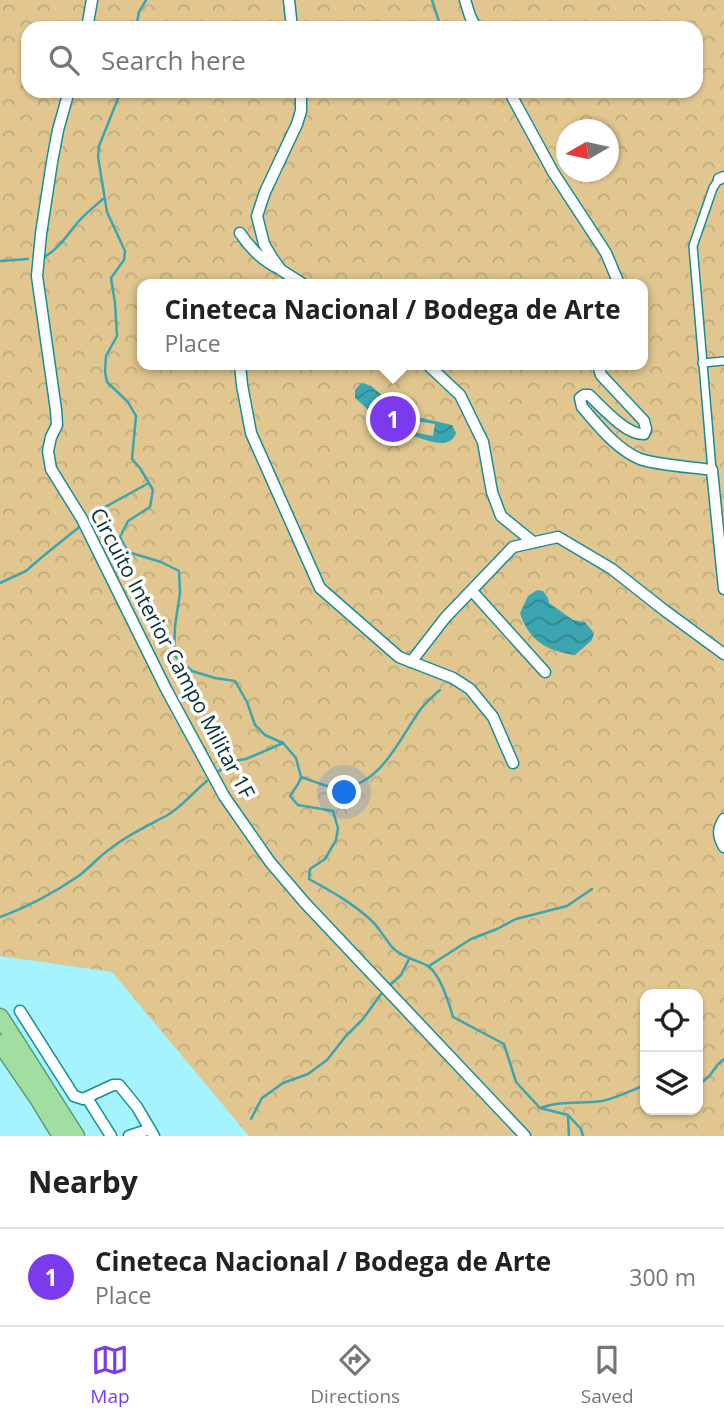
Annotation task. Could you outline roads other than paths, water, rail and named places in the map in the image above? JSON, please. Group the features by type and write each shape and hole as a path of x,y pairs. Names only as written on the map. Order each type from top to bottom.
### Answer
{"highway":[{"path":"0,1017 76,1136"},
{"path":"0,1043 61,1136"}],"street":[{"path":"88,21 92,0"},
{"path":"289,0 291,21"},
{"path":"465,0 472,21"},
{"name":"Circuito Interior Campo Militar 1F","path":"67,98 52,162 40,234 37,276 56,410 57,425 48,452 51,469 82,519 166,690 224,796 246,830 305,903 525,1136"},
{"path":"281,270 264,244 257,216 265,192 297,124 301,98"},
{"path":"513,98 552,172 606,253 617,279"},
{"path":"722,178 713,188 693,246 724,589"},
{"path":"240,233 248,246 265,262 295,279"},
{"path":"702,363 724,361"},
{"path":"240,370 251,433 320,588 399,657 453,678 470,689 493,717 513,763"},
{"path":"434,370 460,395 483,442 492,492 501,516 533,542"},
{"path":"600,370 601,375 644,421 644,434 639,435 629,430 589,395 580,398 580,402 624,450 641,459 712,470"},
{"path":"411,662 445,618 513,547 558,537 612,569 724,654"},
{"path":"472,591 545,672"},
{"path":"724,819 719,828 719,837 724,847"},
{"path":"20,1011 74,1096 88,1098 113,1084 119,1085 152,1132 129,1136"},
{"path":"88,1098 111,1136"}],"water":[{"path":"363,383 371,386 399,409 396,412 378,396 370,406 376,411 373,414 355,398 355,390"},
{"path":"417,417 452,425 456,433 449,442 443,443 413,436 413,432 433,436 435,424 416,421"},
{"path":"537,590 543,591 549,603 573,620 585,622 594,633 592,640 575,655 556,651 540,643 528,631 520,613 528,596"}],"waterway":[{"path":"137,21 146,0"},
{"path":"432,0 439,21"},
{"path":"118,98 99,146 98,157 107,212 125,251 124,260 111,278 117,336 106,356 105,372 107,382 128,402 136,416 132,459 153,490 150,507 128,521 120,537 128,552 161,562 179,571 180,593 174,655 192,671 235,681 247,702 255,725 265,735 283,743 296,758 301,777 290,796 298,805 333,811 338,828 336,840 325,859 310,869 309,879 365,915 389,944 404,956 431,968 443,988 453,1017 504,1044 516,1082 540,1108 568,1115 581,1129 583,1136"},
{"path":"44,257 103,199"},
{"path":"0,261 28,259"},
{"path":"91,519 105,507 147,484"},
{"path":"0,583 26,571 78,528"},
{"path":"301,777 338,788 369,778 389,758 422,707 440,690"},
{"path":"219,771 233,761 246,759 283,743"},
{"path":"0,917 68,883 123,839 172,812 207,781"},
{"path":"429,966 471,939 516,919 567,906 592,889"},
{"path":"391,984 401,975 409,959"},
{"path":"251,1119 262,1098 283,1083 308,1074 327,1060 381,994"},
{"path":"703,1081 724,1059"},
{"path":"541,1108 563,1103 602,1101 640,1087"},
{"path":"568,1115 569,1136"}],"place":[{"name":"Cineteca Nacional / Bodega de Arte","path":"393,419"}]}
